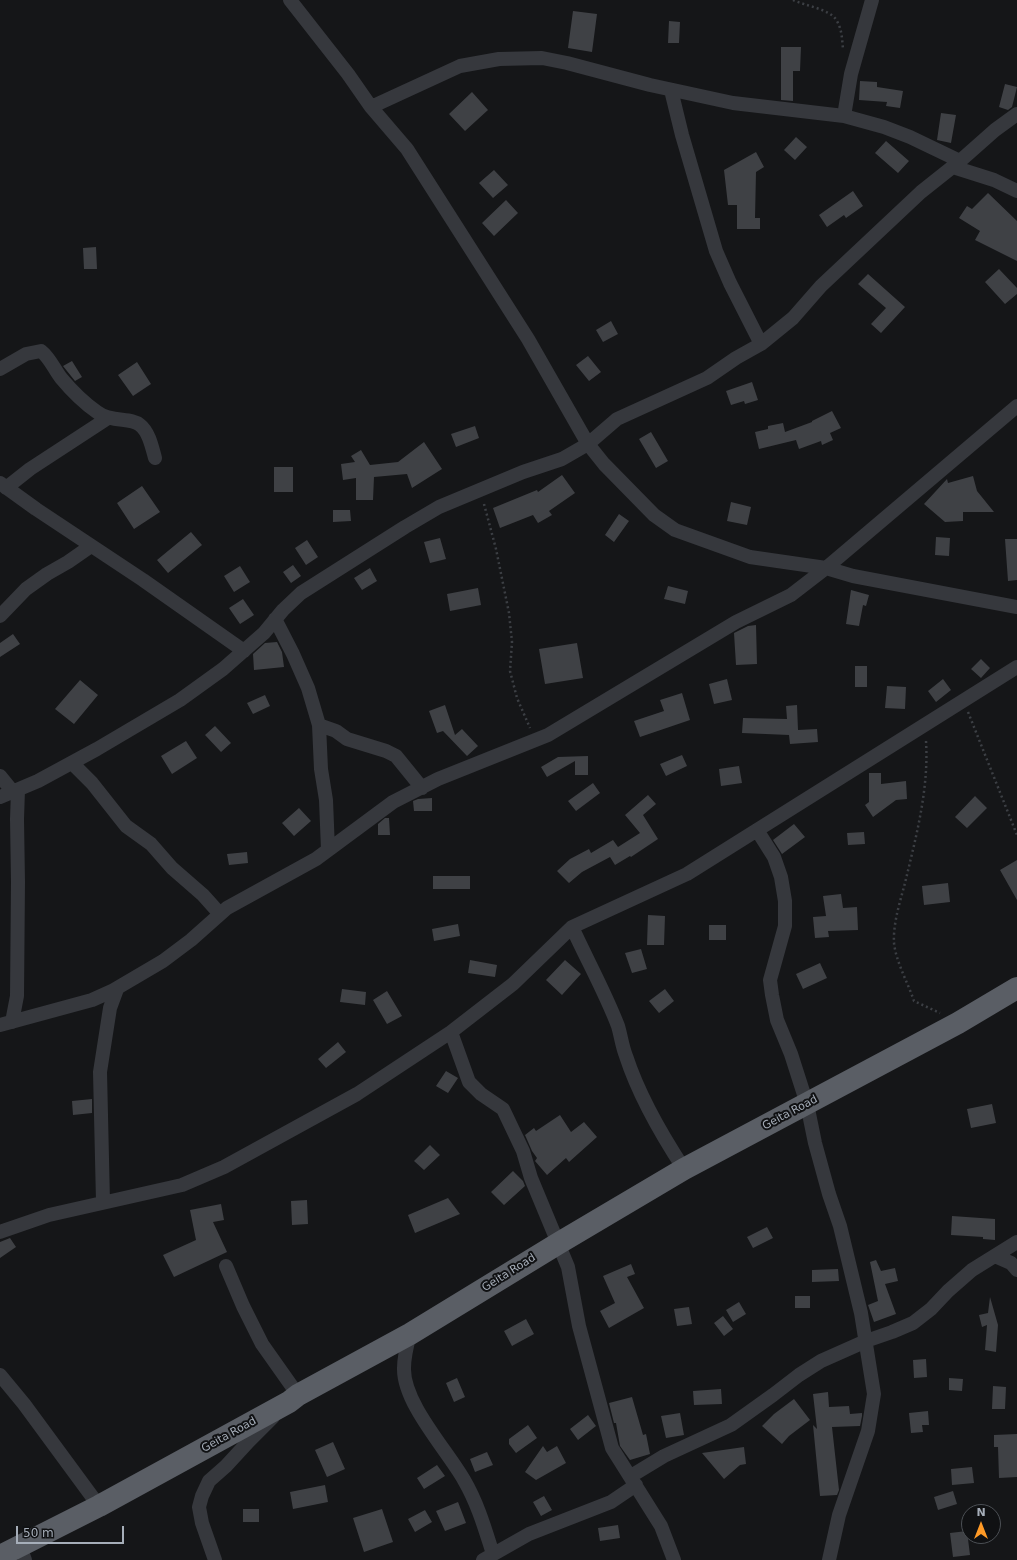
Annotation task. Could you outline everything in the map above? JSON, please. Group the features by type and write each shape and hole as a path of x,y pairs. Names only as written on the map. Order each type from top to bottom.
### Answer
{"highway":[{"name":"Geita Road","path":"0,1556 23,1553 99,1506 410,1334 559,1242 684,1169 958,1023 1017,988"}],"street":[{"path":"290,0 348,74 371,107 407,149 528,339 588,444 604,464 654,515 675,530 750,557 826,568 853,576 1017,607"},
{"path":"844,116 850,74 872,0"},
{"path":"371,107 460,66 499,59 542,58 733,104 844,116 884,127 956,164 1017,191"},
{"path":"671,90 682,135 716,251 730,283 761,344"},
{"path":"10,793 38,781 72,763 180,700 223,669 244,651 264,633 283,610 301,593 405,527 439,507 523,472 562,459 588,444 617,419 707,378 736,358 761,344 793,318 821,286 921,192 995,130 1017,114"},
{"path":"0,369 26,354 41,350 61,377 86,404 108,418 132,421 141,425 149,437 156,458"},
{"path":"3,1024 92,1000 116,988 163,961 191,940 227,908 316,859 393,802 438,779 548,735 736,622 791,595 826,568 1017,406"},
{"path":"108,418 3,485 244,651"},
{"path":"0,616 26,589 91,546"},
{"path":"275,619 294,654 308,688 319,725 321,768 326,800 328,850"},
{"path":"0,1232 49,1216 103,1202 182,1185 224,1167 357,1094 451,1032 514,984 572,927 687,874 924,724 964,701 1017,666"},
{"path":"319,725 336,730 347,739 386,751 396,756 422,788"},
{"path":"72,763 92,783 126,826 151,844 172,868 203,895 220,914"},
{"path":"0,776 10,793 16,819 18,849 16,996 3,1024"},
{"path":"757,830 774,858 781,877 785,901 785,926 770,980 777,1020 791,1054 807,1104 829,1194 844,1241 866,1341 874,1394 868,1431 840,1515 829,1560"},
{"path":"572,927 607,1001 618,1028 626,1056 636,1082 666,1142 684,1169"},
{"path":"103,1202 100,1072 110,1008 116,988"},
{"path":"451,1032 469,1082 481,1094 503,1109 523,1151 531,1178 559,1242 568,1267 579,1326 612,1448 661,1526 674,1560"},
{"path":"410,1334 404,1368 407,1385 416,1405 464,1480 480,1511 488,1558 529,1534 611,1502 664,1456 731,1425 799,1375 821,1361 912,1323 931,1310 948,1291 972,1270 1017,1242"},
{"path":"996,1256 1011,1263 1017,1270"},
{"path":"215,1560 202,1523 200,1507 202,1496 209,1481 226,1466 293,1398 262,1344 243,1306 226,1266"},
{"path":"0,1375 24,1404 99,1506"}],"path":[{"path":"793,0 830,14 837,20 850,74"},
{"path":"479,490 496,549 509,613 512,642 510,671 517,698 536,740"},
{"path":"964,701 1017,835"},
{"path":"924,724 926,763 923,800 898,908 894,944 914,1001 958,1023"}],"building":[{"path":"573,11 597,14 592,52 568,48"},
{"path":"669,21 680,22 679,43 668,43"},
{"path":"781,47 801,47 800,71 793,71 793,101 781,100"},
{"path":"860,81 877,82 877,87 903,91 900,108 886,106 887,102 859,100"},
{"path":"1005,84 1017,87 1012,107 1008,110 999,107"},
{"path":"472,92 488,110 465,131 449,114"},
{"path":"941,113 956,115 951,143 937,140"},
{"path":"796,137 807,147 795,160 784,150"},
{"path":"886,141 909,161 898,173 875,153"},
{"path":"756,152 764,167 756,172 755,218 760,218 760,229 737,229 737,205 728,205 724,170"},
{"path":"494,170 508,185 493,198 479,183"},
{"path":"853,191 863,206 846,218 844,215 827,227 819,215"},
{"path":"988,193 1017,221 1017,261 975,240 980,231 959,218 967,206 972,209"},
{"path":"506,200 518,213 494,236 482,223"},
{"path":"96,247 97,269 84,269 83,248"},
{"path":"999,269 1017,288 1017,294 1005,304 985,282"},
{"path":"868,274 905,307 881,333 871,324 886,308 858,284"},
{"path":"611,321 618,334 603,342 596,330"},
{"path":"588,356 601,372 589,381 576,365"},
{"path":"72,361 82,377 75,381 63,366"},
{"path":"137,362 151,384 133,396 118,375"},
{"path":"752,382 758,400 745,404 744,401 731,405 726,391"},
{"path":"832,411 841,428 830,433 833,440 822,445 821,441 799,449 796,440 759,449 755,432 768,429 768,426 783,423 785,432 812,422"},
{"path":"475,426 479,438 456,447 451,434"},
{"path":"651,432 668,461 656,468 639,439"},
{"path":"424,442 442,469 412,488 407,474 374,477 373,500 356,500 356,478 343,480 341,464 355,462 351,456 361,450 370,465 398,462"},
{"path":"274,467 293,467 293,492 274,492"},
{"path":"562,475 575,493 549,511 552,515 538,523 533,515 500,528 493,508 537,490 538,492"},
{"path":"973,476 977,491 994,512 963,512 963,521 945,522 924,504 947,479 948,483"},
{"path":"142,486 160,512 134,529 117,503"},
{"path":"731,502 751,507 747,525 727,521"},
{"path":"333,510 350,510 351,521 333,522"},
{"path":"619,514 629,521 614,542 605,535"},
{"path":"191,532 202,545 168,573 157,560"},
{"path":"936,537 950,538 949,556 935,555"},
{"path":"440,538 446,559 430,563 424,542"},
{"path":"1005,539 1017,539 1017,580 1008,581"},
{"path":"307,540 318,557 306,565 295,548"},
{"path":"293,565 301,576 291,583 283,572"},
{"path":"240,566 250,582 234,592 224,576"},
{"path":"370,568 377,581 362,590 354,578"},
{"path":"668,586 688,591 685,604 664,599"},
{"path":"478,588 481,605 450,611 447,594"},
{"path":"851,590 869,595 866,606 863,605 859,626 846,624"},
{"path":"243,599 254,615 240,624 229,608"},
{"path":"756,625 757,664 736,665 734,633 748,626"},
{"path":"13,634 20,644 0,657 0,643"},
{"path":"277,642 282,652 284,667 254,670 253,654 265,643"},
{"path":"577,643 583,678 545,684 539,649"},
{"path":"981,659 990,668 981,678 971,669"},
{"path":"855,666 867,666 867,687 855,687"},
{"path":"727,679 732,700 714,704 709,684"},
{"path":"943,679 951,690 936,702 928,691"},
{"path":"80,680 98,695 74,724 55,709"},
{"path":"887,686 906,687 905,709 885,708"},
{"path":"682,693 690,720 640,737 634,721 664,711 660,700"},
{"path":"265,695 270,706 253,714 247,703"},
{"path":"445,705 455,735 462,729 478,746 467,756 443,731 437,733 429,711"},
{"path":"797,705 798,730 817,729 818,742 790,744 789,735 742,733 743,718 787,719 786,706"},
{"path":"215,726 231,743 221,752 205,735"},
{"path":"186,741 197,758 172,774 161,756"},
{"path":"682,755 687,766 666,776 660,764"},
{"path":"588,756 588,775 575,775 575,761 547,777 541,767 558,757"},
{"path":"739,766 742,783 721,786 719,769"},
{"path":"869,773 881,773 881,784 906,781 907,799 896,800 873,817 865,805 869,802"},
{"path":"593,783 600,793 576,811 568,801"},
{"path":"648,795 656,804 643,815 658,839 631,857 630,856 615,865 610,857 582,872 569,883 557,871 570,859 589,849 591,853 613,840 618,847 640,833 625,815"},
{"path":"975,796 987,808 967,828 955,817"},
{"path":"432,798 432,811 414,811 413,801"},
{"path":"299,808 311,821 294,836 282,823"},
{"path":"385,818 389,818 390,835 378,835 378,824"},
{"path":"794,824 805,837 782,854 773,840"},
{"path":"864,832 865,844 848,845 847,833"},
{"path":"247,852 248,863 229,865 227,854"},
{"path":"1017,860 1017,900 1000,870"},
{"path":"433,876 470,876 470,889 433,889"},
{"path":"948,883 950,902 924,905 922,886"},
{"path":"841,894 843,908 857,907 858,930 828,931 829,937 815,938 813,917 826,916 823,896"},
{"path":"648,915 665,916 664,945 647,945"},
{"path":"458,924 460,936 434,941 432,929"},
{"path":"709,925 726,925 726,940 709,940"},
{"path":"641,949 647,969 632,973 625,953"},
{"path":"470,960 497,965 495,977 468,973"},
{"path":"565,960 581,974 562,995 546,980"},
{"path":"820,963 827,978 803,989 796,974"},
{"path":"342,989 366,992 365,1005 340,1002"},
{"path":"665,989 674,1001 659,1013 649,1001"},
{"path":"387,991 402,1016 387,1024 373,1000"},
{"path":"338,1042 346,1052 326,1068 318,1059"},
{"path":"446,1071 458,1078 448,1093 436,1086"},
{"path":"92,1099 92,1113 73,1115 72,1101"},
{"path":"992,1104 996,1123 971,1128 967,1109"},
{"path":"560,1115 571,1132 584,1122 597,1137 569,1162 566,1158 547,1175 535,1161 537,1158 525,1135 534,1128 536,1131"},
{"path":"430,1145 440,1155 424,1170 414,1161"},
{"path":"513,1171 523,1181 525,1186 504,1205 491,1192"},
{"path":"448,1198 460,1214 415,1233 408,1215"},
{"path":"307,1200 308,1224 292,1225 291,1201"},
{"path":"221,1204 224,1220 213,1222 227,1252 174,1277 163,1255 196,1240 190,1210"},
{"path":"952,1216 995,1219 995,1240 983,1239 983,1237 951,1235"},
{"path":"767,1227 773,1238 753,1248 747,1237"},
{"path":"10,1238 16,1247 0,1258 0,1242"},
{"path":"876,1260 881,1271 895,1268 898,1281 885,1284 896,1314 874,1322 868,1305 878,1301 870,1262"},
{"path":"631,1264 635,1274 627,1277 644,1308 609,1328 600,1311 615,1303 603,1276"},
{"path":"838,1269 839,1281 812,1282 812,1270"},
{"path":"795,1296 810,1296 810,1308 795,1308"},
{"path":"990,1297 998,1325 996,1352 985,1350 987,1325 982,1327 979,1315 988,1313"},
{"path":"739,1302 746,1314 733,1322 726,1310"},
{"path":"689,1307 692,1324 677,1326 674,1309"},
{"path":"723,1316 733,1329 724,1336 714,1323"},
{"path":"526,1319 534,1334 512,1346 504,1331"},
{"path":"926,1359 927,1377 914,1378 913,1360"},
{"path":"457,1378 465,1397 454,1402 446,1383"},
{"path":"949,1378 963,1379 962,1391 949,1390"},
{"path":"993,1386 1006,1387 1005,1409 992,1409"},
{"path":"721,1389 722,1404 694,1405 693,1391"},
{"path":"828,1392 829,1407 849,1406 850,1414 862,1413 862,1416 860,1426 832,1427 839,1490 837,1495 820,1496 813,1425 817,1429 813,1394"},
{"path":"632,1397 643,1435 646,1434 650,1454 630,1460 620,1446 616,1423 614,1423 609,1403"},
{"path":"794,1399 810,1420 789,1436 782,1444 762,1426 774,1414"},
{"path":"928,1411 929,1425 922,1425 923,1432 911,1433 909,1413"},
{"path":"680,1413 684,1435 666,1438 661,1416"},
{"path":"588,1415 596,1426 578,1440 570,1429"},
{"path":"528,1425 537,1438 516,1453 509,1444 509,1439"},
{"path":"1017,1434 1017,1477 999,1478 998,1447 994,1447 994,1435"},
{"path":"333,1442 345,1469 327,1477 315,1450"},
{"path":"543,1446 547,1452 557,1446 566,1463 536,1480 525,1472"},
{"path":"744,1447 746,1464 740,1465 724,1479 702,1453"},
{"path":"487,1452 493,1465 475,1472 470,1459"},
{"path":"437,1465 445,1476 424,1489 417,1478"},
{"path":"972,1467 974,1483 952,1485 951,1469"},
{"path":"325,1485 328,1502 293,1509 290,1492"},
{"path":"953,1491 957,1504 938,1510 934,1497"},
{"path":"544,1496 552,1510 541,1516 533,1502"},
{"path":"458,1502 466,1523 445,1531 436,1511"},
{"path":"243,1509 259,1509 259,1522 243,1522"},
{"path":"382,1509 393,1542 364,1552 353,1518"},
{"path":"425,1510 432,1522 415,1532 408,1519"},
{"path":"618,1525 620,1538 600,1541 598,1528"},
{"path":"961,1532 961,1544 969,1544 970,1555 953,1557 950,1533"}]}
